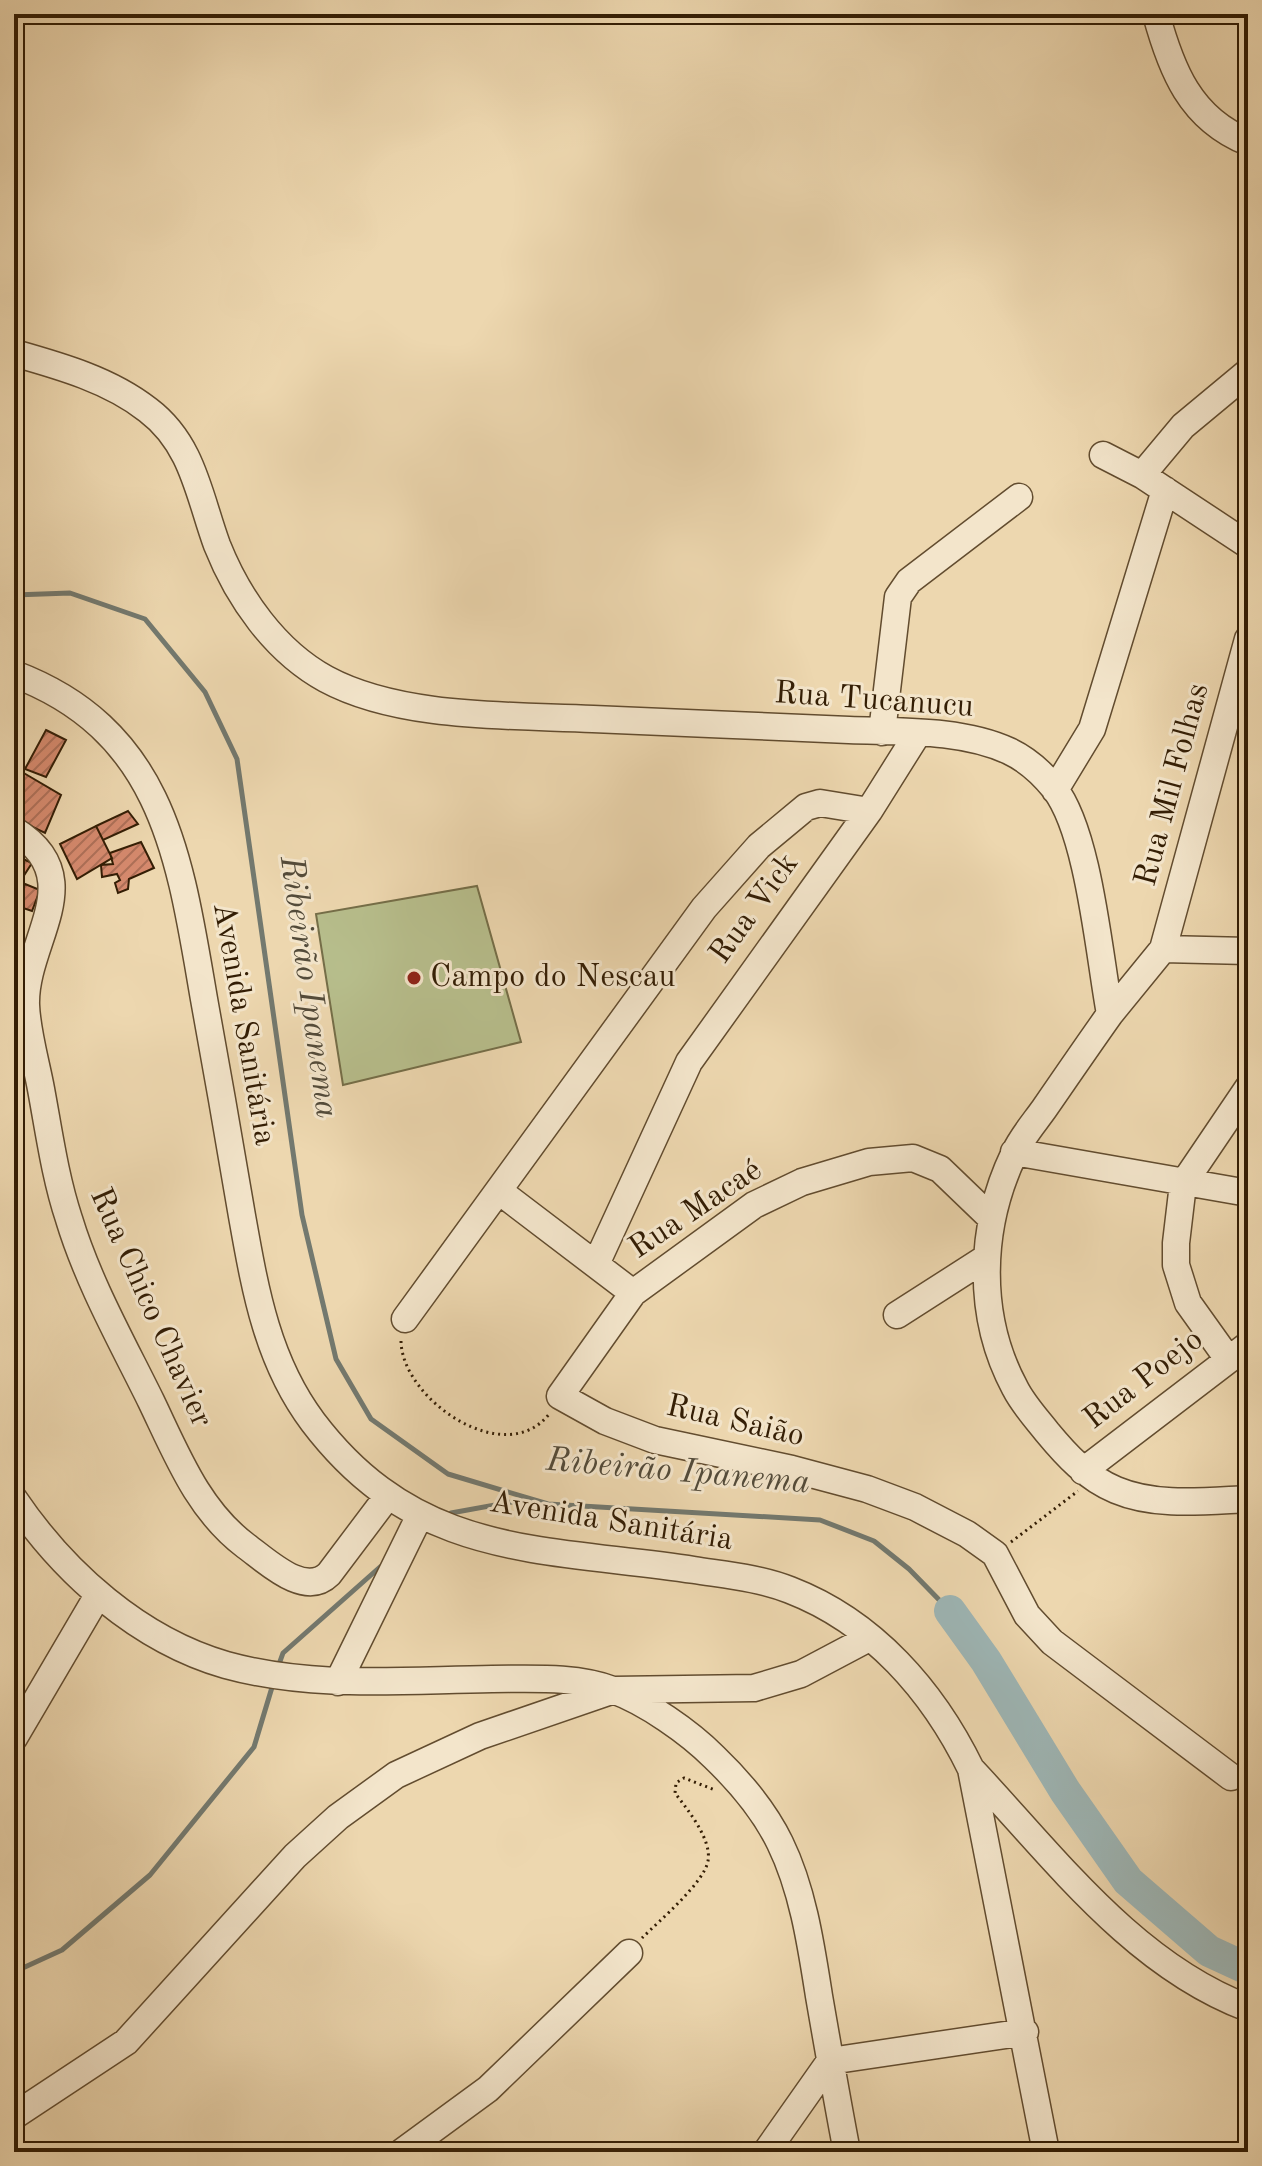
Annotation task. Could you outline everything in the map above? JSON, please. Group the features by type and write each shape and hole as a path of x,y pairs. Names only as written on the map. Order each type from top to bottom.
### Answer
{"street":[{"path":"1156,14 1176,77 1187,95 1217,125 1248,142"},
{"name":"Rua Tucanucu","path":"14,353 57,365 121,392 149,410 171,432 198,481 216,542 233,580 252,611 302,664 360,694 412,705 495,715 918,733 969,740 1011,752 1033,767 1055,790 1078,833 1110,1014"},
{"path":"1142,475 1183,426 1248,372"},
{"path":"1103,455 1142,475 1248,545"},
{"path":"1055,790 1092,729 1165,490"},
{"path":"882,732 898,597 909,581 1019,497"},
{"name":"Rua Mil Folhas","path":"1163,949 1248,639"},
{"name":"Avenida Sanitária","path":"14,674 53,692 120,746 152,793 166,823 187,898 258,1305 272,1347 307,1412 342,1454 387,1497 419,1517 515,1547 735,1575 787,1588 838,1615 900,1662 924,1691 971,1769 1025,2032 1046,2152"},
{"name":"Rua Vick","path":"597,1262 689,1062 869,811 918,733"},
{"path":"405,1319 704,908 759,846 812,804 869,811"},
{"name":"Rua Chico Chavier","path":"14,830 38,847 53,887 53,905 29,976 26,1008 61,1194 77,1245 201,1500 228,1532 303,1582 323,1580 387,1497"},
{"path":"1248,951 1163,949 1110,1014 1014,1152 992,1219 986,1258 992,1326 1007,1373 1026,1404 1089,1475 1117,1491 1158,1500 1248,1499"},
{"path":"1238,1352 1196,1316 1181,1287 1176,1243 1183,1184 1248,1088"},
{"path":"1014,1152 1248,1193"},
{"name":"Rua Macaé","path":"560,1396 633,1293 754,1205 802,1182 869,1162 903,1157 932,1163 992,1219"},
{"path":"499,1191 597,1262 633,1293"},
{"path":"897,1315 986,1258"},
{"name":"Rua Poejo","path":"1089,1475 1238,1352"},
{"name":"Rua Saião","path":"560,1396 605,1421 655,1440 792,1469 891,1497 967,1534 995,1554 1019,1602 1052,1642 1231,1777"},
{"path":"14,1499 49,1547 98,1595 176,1644 223,1664 289,1678 338,1682 542,1679 614,1690 754,1688 801,1674 869,1638"},
{"path":"338,1682 419,1517"},
{"path":"14,1738 98,1595"},
{"path":"614,1690 693,1737 762,1811 780,1841 797,1886 847,2152"},
{"path":"14,2116 126,2042 295,1856 369,1792 443,1751 614,1690"},
{"path":"971,1769 1083,1887 1160,1960 1194,1983 1248,2008"},
{"path":"402,2152 488,2089 629,1953"},
{"path":"766,2152 830,2061 1025,2032"}],"path":[{"path":"405,1319 400,1344 408,1371 421,1389 469,1425 487,1432 521,1435 543,1422 560,1396"},
{"path":"995,1554 1089,1475"},
{"path":"629,1953 700,1877 708,1860 707,1845 675,1793 676,1783 684,1778 723,1794"}],"green space":[{"name":"Campo do Nescau","path":"477,886 521,1042 343,1085 316,914"}],"building":[{"path":"46,730 66,740 46,777 25,769"},
{"path":"22,772 61,795 45,833 14,818 14,791"},
{"path":"128,811 138,824 103,840 96,826"},
{"path":"96,826 112,858 77,879 60,844"},
{"path":"141,842 154,868 129,879 128,889 118,893 115,883 120,880 117,874 102,877 101,865 113,864 110,853"},
{"path":"14,855 32,863 14,891"},
{"path":"25,884 40,890 32,911 14,905"}],"waterway":[{"name":"Ribeirão Ipanema","path":"14,595 70,593 145,619 205,692 237,759 302,1215 336,1359 371,1419 448,1474 548,1504 820,1520 874,1541 909,1569 950,1611"},
{"path":"451,1513 528,1499"},
{"path":"278,1667 283,1653 380,1567"},
{"name":"Ribeirão Ipanema","path":"950,1611 986,1661 1065,1791 1128,1881 1209,1951 1248,1969"},
{"path":"14,1972 62,1950 150,1875 254,1747 273,1684"}],"place":[{"name":"Campo do Nescau","path":"414,978"}]}
